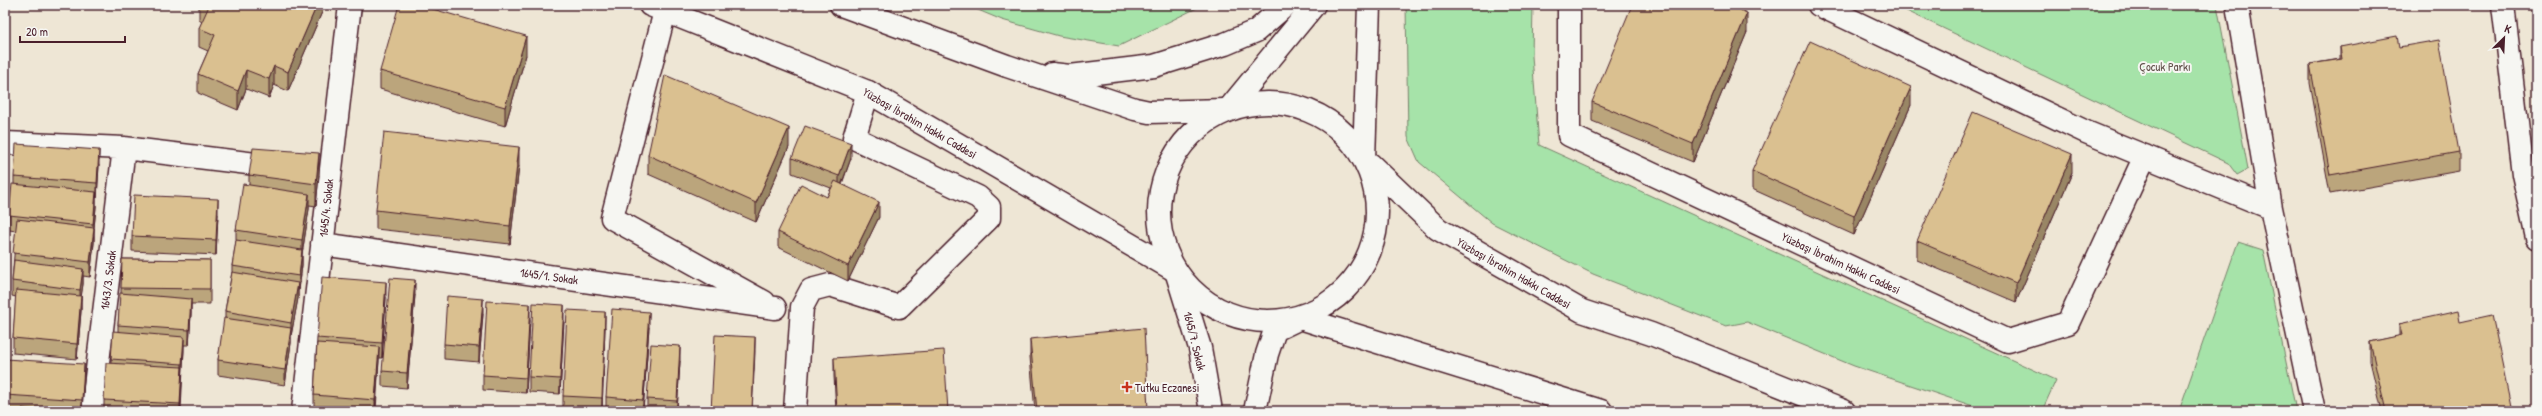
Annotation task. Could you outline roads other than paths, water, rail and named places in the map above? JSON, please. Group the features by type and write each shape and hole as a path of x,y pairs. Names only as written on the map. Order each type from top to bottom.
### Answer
{"street":[{"name":"1645/4. Sokak","path":"303,411 350,5"},
{"path":"841,5 1026,72 1149,112 1228,110 1258,103 1290,105 1320,115 1338,129 1364,159 1376,189 1378,222 1370,254 1349,286 1329,304 1275,330 1267,354 1255,411"},
{"path":"1026,72 1070,76 1154,66 1225,44 1256,31 1286,5"},
{"path":"1314,5 1228,110 1200,126 1178,149 1163,178 1158,210 1162,242 1176,271 1199,298 1230,315 1265,322 1300,318 1601,411"},
{"path":"1364,159 1369,5"},
{"name":"Yüzbaşı İbrahim Hakkı Caddesi","path":"1569,5 1569,135 2008,341 2068,322 2145,156"},
{"path":"1819,5 2086,132 2271,208"},
{"path":"2237,5 2271,208 2314,411"},
{"path":"2503,5 2523,174 2537,238"},
{"path":"658,8 612,218 775,308"},
{"name":"Yüzbaşı İbrahim Hakkı Caddesi","path":"658,8 868,92 1176,271"},
{"path":"796,411 802,307 811,290 830,285 899,307 989,218 989,207 978,197 854,138 868,92"},
{"path":"5,143 124,148 330,173"},
{"name":"1643/3. Sokak","path":"92,411 124,148"},
{"name":"Yüzbaşı İbrahim Hakkı Caddesi","path":"1364,159 1438,229 1582,312 1651,334 1844,411"},
{"name":"1645/1. Sokak","path":"322,244 775,308 802,307"},
{"name":"1645/7. Sokak","path":"1176,271 1200,348 1211,411"}],"place":[{"name":"Tutku Eczanesi","path":"1127,387"}],"park label":[{"name":"Çocuk Parkı","path":"2165,66"}]}
